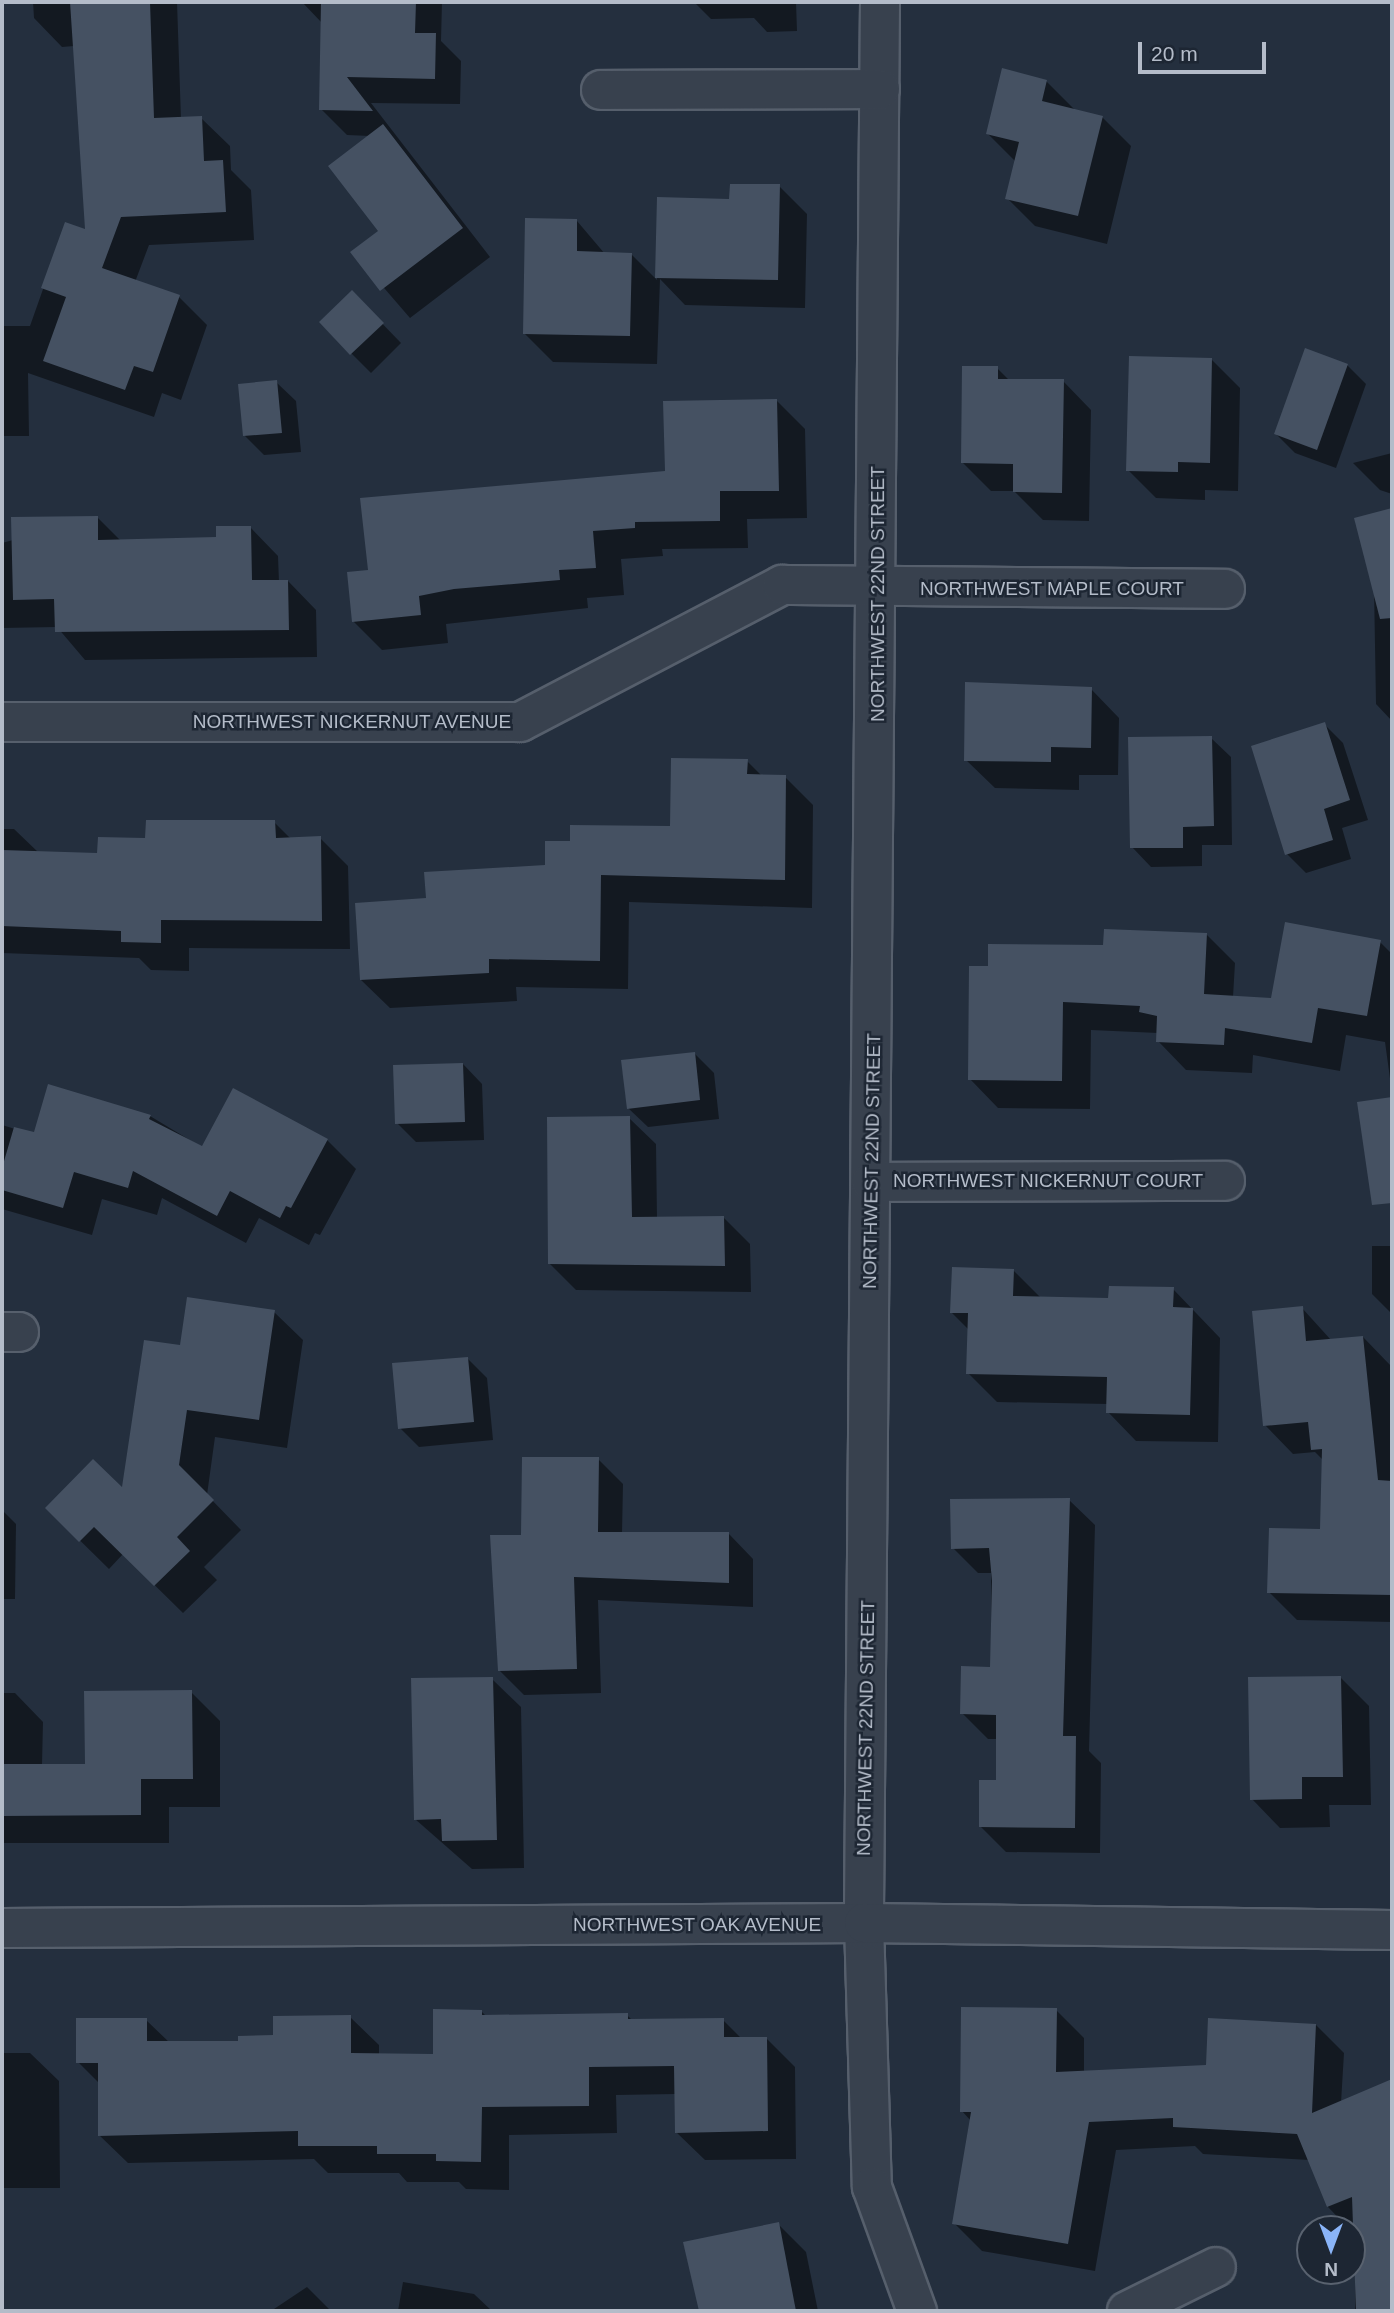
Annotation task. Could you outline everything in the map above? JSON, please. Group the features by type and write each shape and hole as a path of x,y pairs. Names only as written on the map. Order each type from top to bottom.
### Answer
{"street":[{"name":"NORTHWEST 22ND STREET","path":"880,2 878,589 864,1923 872,2187 917,2311"},
{"path":"600,89 880,89"},
{"name":"NORTHWEST NICKERNUT AVENUE","path":"2,722 520,722 782,585 878,589"},
{"name":"NORTHWEST MAPLE COURT","path":"878,589 1225,589"},
{"name":"NORTHWEST NICKERNUT COURT","path":"871,1182 1225,1181"},
{"name":"NORTHWEST OAK AVENUE","path":"2,1927 864,1923 1392,1930"},
{"path":"1127,2311 1216,2267"}],"building":[{"path":"70,2 150,2 154,118 202,116 204,161 223,160 226,212 121,217 102,268 180,295 153,372 134,366 125,390 43,361 66,297 41,288 65,222 85,229"},
{"path":"321,2 416,2 415,33 436,33 435,79 347,77 373,111 319,110"},
{"path":"1002,68 1047,80 1042,101 1103,116 1078,216 1005,199 1019,142 986,134"},
{"path":"383,124 463,228 380,291 350,252 378,231 328,166"},
{"path":"730,184 780,184 778,280 655,278 657,197 729,199"},
{"path":"525,218 577,219 577,251 632,253 630,336 523,334"},
{"path":"352,290 384,323 350,355 319,322"},
{"path":"1305,348 1348,364 1317,450 1274,434"},
{"path":"1129,356 1212,358 1210,463 1178,462 1178,472 1126,471"},
{"path":"962,366 998,366 998,379 1064,379 1062,493 1013,492 1013,464 961,463"},
{"path":"277,380 282,433 243,436 238,384"},
{"path":"777,399 779,491 720,491 720,521 635,522 635,528 593,531 596,568 559,570 560,580 454,589 419,596 421,615 352,622 347,572 368,570 360,498 665,471 663,401"},
{"path":"1392,508 1392,618 1380,619 1354,518"},
{"path":"98,516 98,540 216,537 216,526 251,526 252,580 288,580 289,630 55,632 54,599 13,600 11,517"},
{"path":"965,682 1092,687 1091,748 1051,747 1051,762 964,761"},
{"path":"1325,722 1350,800 1324,809 1333,840 1285,855 1251,746"},
{"path":"1212,736 1214,826 1183,827 1183,848 1130,848 1128,737"},
{"path":"671,758 748,759 747,774 786,775 785,880 601,875 600,961 489,959 489,973 360,980 355,903 426,898 424,872 545,865 545,841 570,841 570,825 670,826"},
{"path":"146,820 275,820 276,838 321,836 322,921 161,920 161,943 121,942 121,931 2,926 2,850 97,853 98,837 145,838"},
{"path":"1285,922 1381,940 1367,1016 1318,1008 1312,1043 1225,1028 1224,1045 1156,1042 1157,1016 1139,1012 1140,1006 1063,1002 1062,1081 968,1080 969,966 988,966 988,944 1103,945 1104,929 1207,933 1204,994 1271,998"},
{"path":"695,1052 700,1100 627,1109 621,1060"},
{"path":"463,1063 465,1122 395,1124 393,1065"},
{"path":"48,1084 151,1115 149,1119 202,1146 233,1088 328,1139 291,1208 286,1206 280,1218 230,1191 217,1216 133,1171 128,1188 74,1172 63,1208 2,1190 2,1168 14,1127 34,1132"},
{"path":"1392,1097 1392,1203 1372,1205 1357,1102"},
{"path":"630,1116 632,1217 724,1216 725,1266 548,1264 547,1117"},
{"path":"952,1267 1014,1269 1013,1296 1108,1298 1109,1286 1174,1287 1173,1307 1193,1308 1190,1415 1106,1413 1107,1377 966,1374 968,1313 950,1313"},
{"path":"187,1297 275,1310 259,1420 187,1410 179,1465 214,1500 177,1537 190,1551 154,1586 94,1527 79,1542 45,1508 93,1459 122,1487 144,1340 180,1345"},
{"path":"1303,1306 1306,1341 1363,1336 1378,1480 1392,1481 1392,1595 1267,1593 1269,1528 1320,1529 1322,1449 1311,1450 1308,1422 1263,1426 1252,1311"},
{"path":"468,1357 474,1422 398,1429 392,1363"},
{"path":"522,1457 599,1457 598,1532 729,1532 729,1583 574,1577 577,1669 498,1671 490,1535 521,1535"},
{"path":"1070,1498 1063,1736 1076,1736 1075,1828 979,1827 979,1780 996,1780 996,1715 960,1714 961,1666 990,1667 992,1581 989,1548 951,1549 950,1499"},
{"path":"1341,1676 1343,1777 1302,1777 1302,1799 1250,1800 1248,1677"},
{"path":"493,1677 497,1840 442,1841 441,1819 414,1820 411,1678"},
{"path":"192,1690 193,1779 141,1779 141,1815 2,1816 2,1764 85,1764 84,1691"},
{"path":"961,2007 1057,2008 1056,2072 1206,2065 1208,2018 1316,2024 1312,2113 1392,2079 1392,2311 1356,2311 1355,2285 1366,2285 1366,2215 1353,2215 1352,2197 1327,2207 1297,2134 1173,2127 1173,2118 1089,2122 1068,2244 952,2224 971,2112 960,2112"},
{"path":"433,2009 482,2010 482,2015 628,2013 628,2019 724,2018 724,2037 767,2037 768,2131 675,2133 674,2066 589,2067 589,2106 482,2107 481,2162 436,2161 436,2154 377,2154 377,2146 298,2146 298,2131 98,2136 98,2063 76,2063 76,2018 147,2018 147,2041 238,2041 238,2036 273,2035 273,2016 351,2015 351,2053 433,2054"},
{"path":"779,2222 796,2311 699,2311 683,2242"}]}
